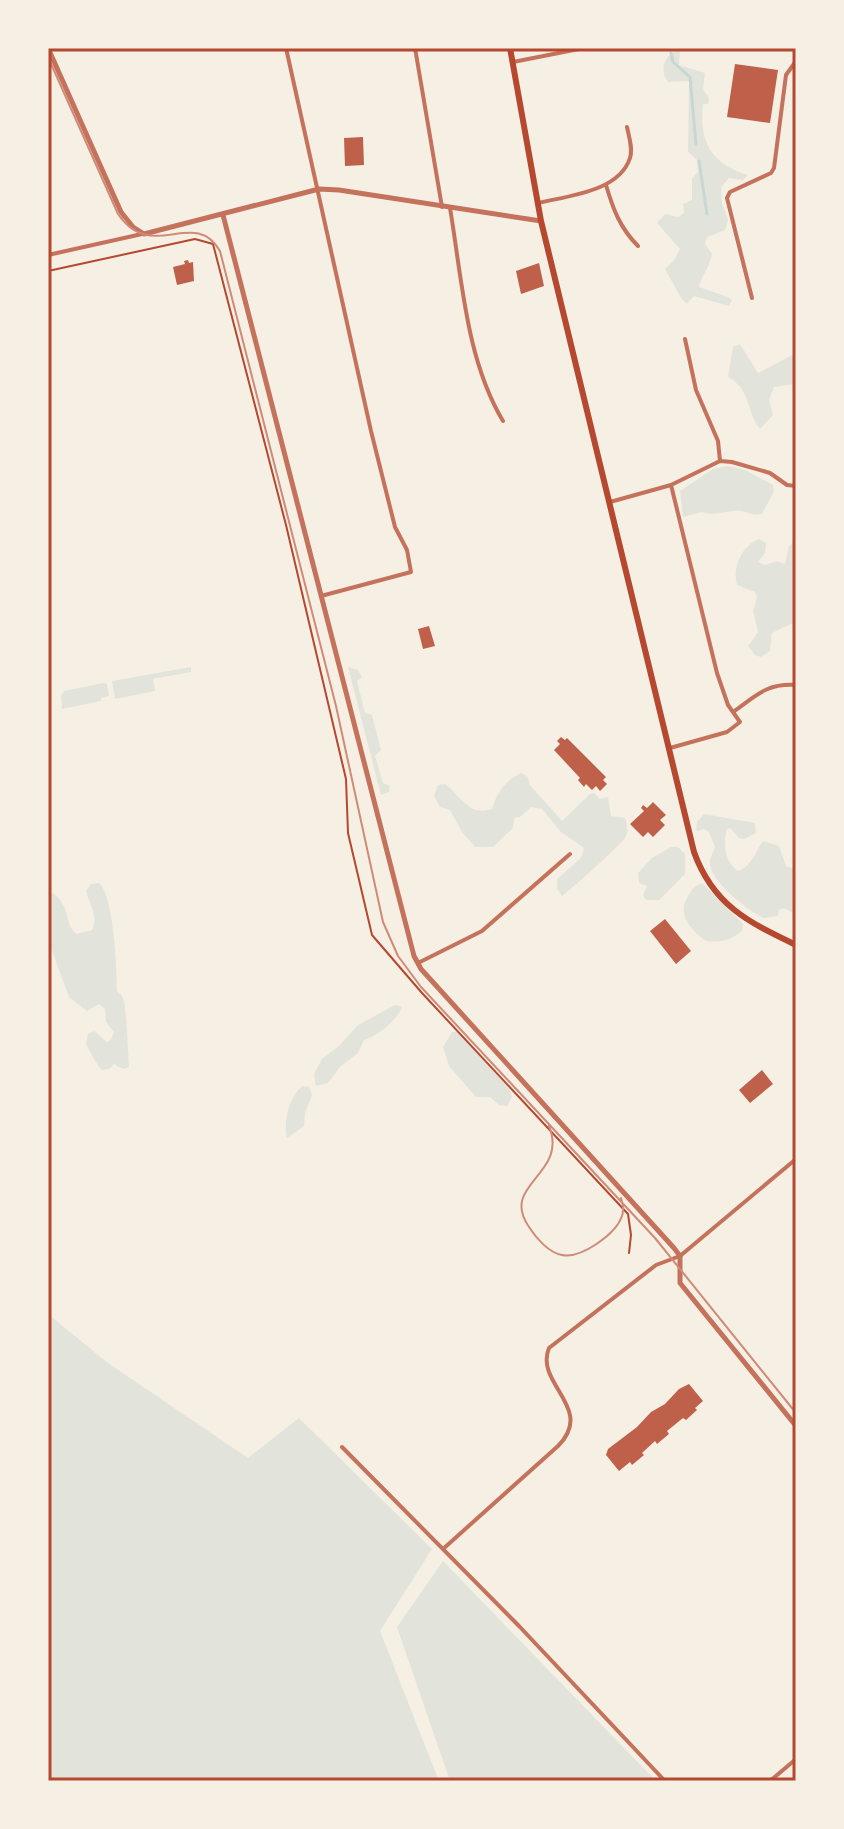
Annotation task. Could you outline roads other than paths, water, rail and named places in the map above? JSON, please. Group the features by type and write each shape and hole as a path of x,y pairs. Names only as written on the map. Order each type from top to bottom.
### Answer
{"main road":[{"path":"510,48 541,221 694,852 700,870 724,903 751,923 796,945"}],"street":[{"path":"48,48 121,212 133,227 144,234"},
{"path":"286,48 371,431 395,527 407,550 411,572 321,596"},
{"path":"415,48 442,207"},
{"path":"513,62 584,48"},
{"path":"752,298 727,198 730,192 771,173 774,168 786,75 796,61"},
{"path":"538,203 591,192 606,185 630,160 627,127"},
{"path":"606,185 615,215 638,246"},
{"path":"48,255 223,215 319,189 541,221"},
{"path":"450,208 483,383 503,421"},
{"path":"223,215 409,942 418,963 680,1256 680,1283 796,1426"},
{"path":"685,339 696,390 718,441 720,461"},
{"path":"610,502 671,485 720,461 770,473 787,485 796,486"},
{"path":"670,748 727,732 740,722 717,673 671,485"},
{"path":"733,712 770,686 796,685"},
{"path":"418,963 479,933 570,854"},
{"path":"443,1549 569,1434 571,1417 547,1363 549,1348 656,1265 680,1256 796,1159"},
{"path":"342,1447 665,1781"},
{"path":"770,1781 796,1759"}],"waterway":[{"path":"671,53 673,62 690,77 696,144"},
{"path":"699,161 707,214"}],"tram line":[{"path":"48,57 118,214 131,228 145,235 198,233 210,239 220,251 336,706 383,922 398,956 421,987 655,1238 796,1413"},
{"path":"549,1126 553,1143 550,1156 522,1200 522,1212 535,1236 557,1254 579,1253 597,1244 613,1230 622,1216 621,1198"}]}
